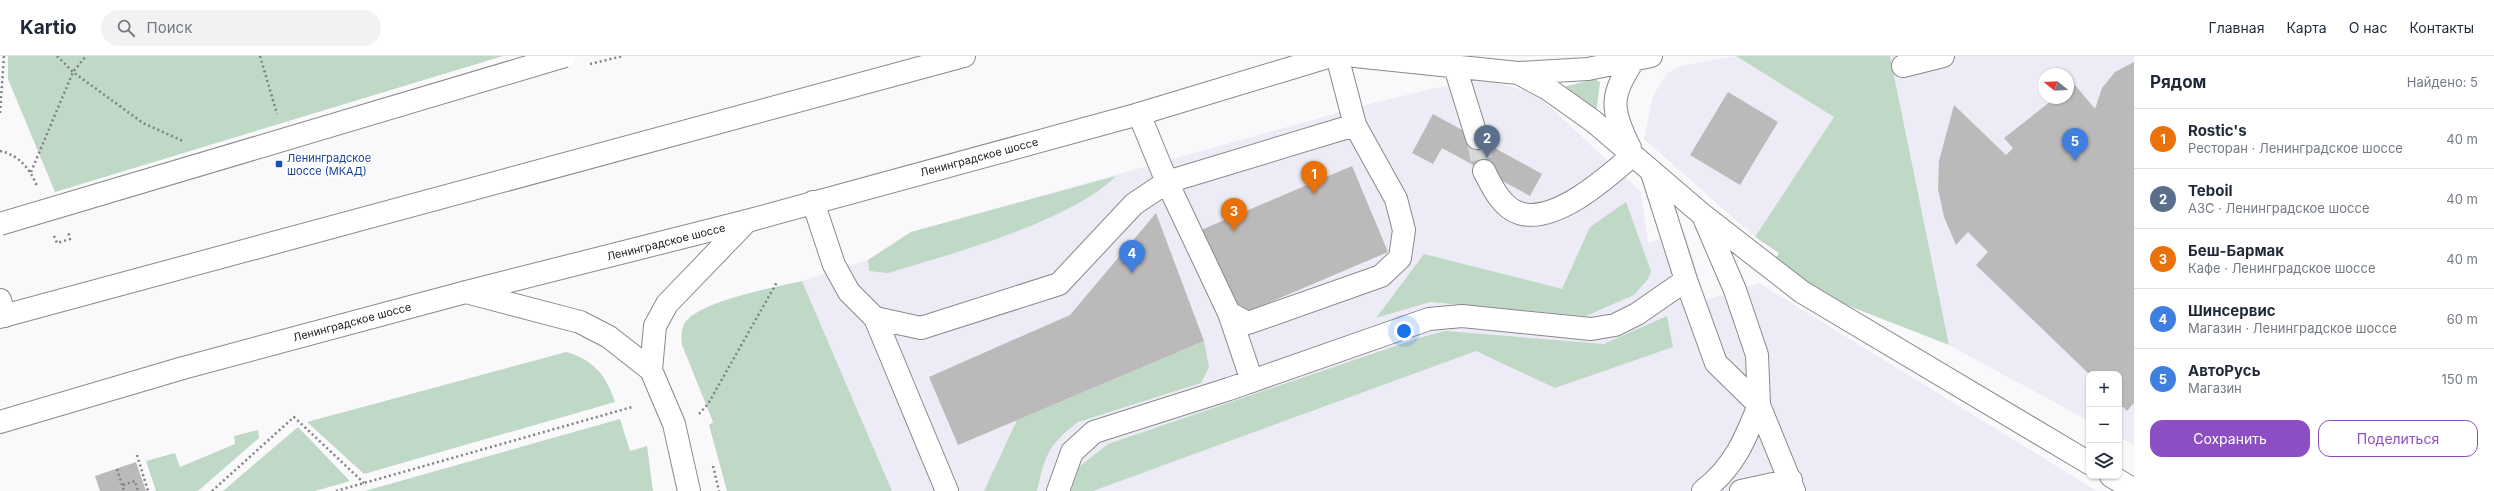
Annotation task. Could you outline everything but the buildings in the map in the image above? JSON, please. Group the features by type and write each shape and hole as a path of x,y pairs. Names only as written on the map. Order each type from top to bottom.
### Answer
{"main road":[{"path":"0,224 565,56"},
{"path":"2,311 964,56"},
{"name":"Ленинградское шоссе","path":"0,422 133,381 466,292 747,221 812,202 1139,114 1331,56"},
{"path":"1229,313 1248,323 1381,276 1400,258 1404,230 1396,200 1354,125 1338,56"},
{"path":"1355,56 1518,73 1588,70 1643,58"},
{"path":"1903,66 1943,56"},
{"path":"1634,155 1615,114 1616,95 1620,83 1643,58"},
{"path":"1455,67 1477,138"},
{"path":"1518,73 1548,89 1586,116 1634,155 1652,174 1802,292 2086,461"},
{"path":"1139,114 1167,182 1229,313 1252,381"},
{"path":"875,318 921,328 1059,284 1134,204 1167,182 1354,125"},
{"path":"1484,171 1505,204 1518,212 1531,215 1563,205 1592,190 1634,155"},
{"path":"1652,174 1686,280 1716,363 1759,405"},
{"path":"812,202 834,265 849,292 875,318 948,491"},
{"path":"1704,216 1735,290 1757,355 1759,405 1793,486 1741,491"},
{"path":"689,491 674,424 651,370 655,326 667,304 747,221"},
{"path":"1058,491 1072,452 1094,432 1252,381 1429,319 1462,316 1591,329 1614,325 1637,314 1686,280"},
{"path":"466,292 585,324 609,337 651,370"},
{"path":"1703,491 1720,478 1740,451 1759,405"},
{"path":"2116,479 2134,490"}],"path":[{"path":"0,113 4,56"},
{"path":"57,56 73,72 143,123 187,142"},
{"path":"31,172 73,72 86,56"},
{"path":"260,56 279,120"},
{"path":"0,151 20,160 31,172 39,193"},
{"path":"696,418 708,404 776,282"},
{"path":"336,491 632,407"},
{"path":"212,491 294,417 364,483"},
{"path":"137,455 148,491"},
{"path":"117,469 124,491"},
{"path":"123,485 135,481 138,491"}],"shaded area":[{"path":"1735,56 1835,117 1755,237 1644,139 1653,96 1666,74 1680,66"},
{"path":"1890,56 2134,56 2134,445 2122,439 2122,371 2086,371 2086,419 1949,345"},
{"path":"1485,80 1535,93 1641,192 1648,243 1684,230 1706,300 1759,283 2097,491 892,491 802,281 868,260 911,232 1373,103 1436,88"}],"green space":[{"path":"8,56 503,56 55,192 8,79"},
{"path":"1736,56 1890,56 1949,345 1813,292 1774,260 1779,253 1755,237 1834,117"},
{"path":"1595,79 1600,82 1596,114 1563,87"},
{"path":"1116,176 1096,193 1070,208 1008,235 888,273 869,271 868,260 911,232"},
{"path":"1626,202 1651,271 1648,279 1634,295 1586,316 1430,302 1376,318 1424,254 1562,289 1590,227"},
{"path":"802,281 892,491 727,491 709,425 713,422 682,345 684,324 692,316 704,308 720,302 757,291"},
{"path":"1667,316 1673,347 1555,388 1476,351 1093,491 1071,491 1080,466 1108,444 1419,338 1445,331 1604,344"},
{"path":"1204,341 1209,367 1201,383 1078,422 1060,437 1049,452 1037,491 984,491 1017,420"},
{"path":"566,352 584,359 598,370 603,376 615,402 364,474 307,422"},
{"path":"620,419 630,451 647,446 653,491 365,491"},
{"path":"298,427 350,481 315,491 223,491"},
{"path":"258,430 259,438 198,491 156,491 146,461 175,453 180,467 235,444 234,436"}],"tunnel":[{"path":"1477,138 1484,171"}],"place":[{"name":"Teboil","path":"1487,158"},
{"name":"АвтоРусь","path":"2075,161"},
{"name":"Ленинградское шоссе (МКАД)","path":"279,164"},
{"name":"Rostic's","path":"1314,194"},
{"name":"Беш-Бармак","path":"1234,231"},
{"name":"Шинсервис","path":"1132,273"}]}
